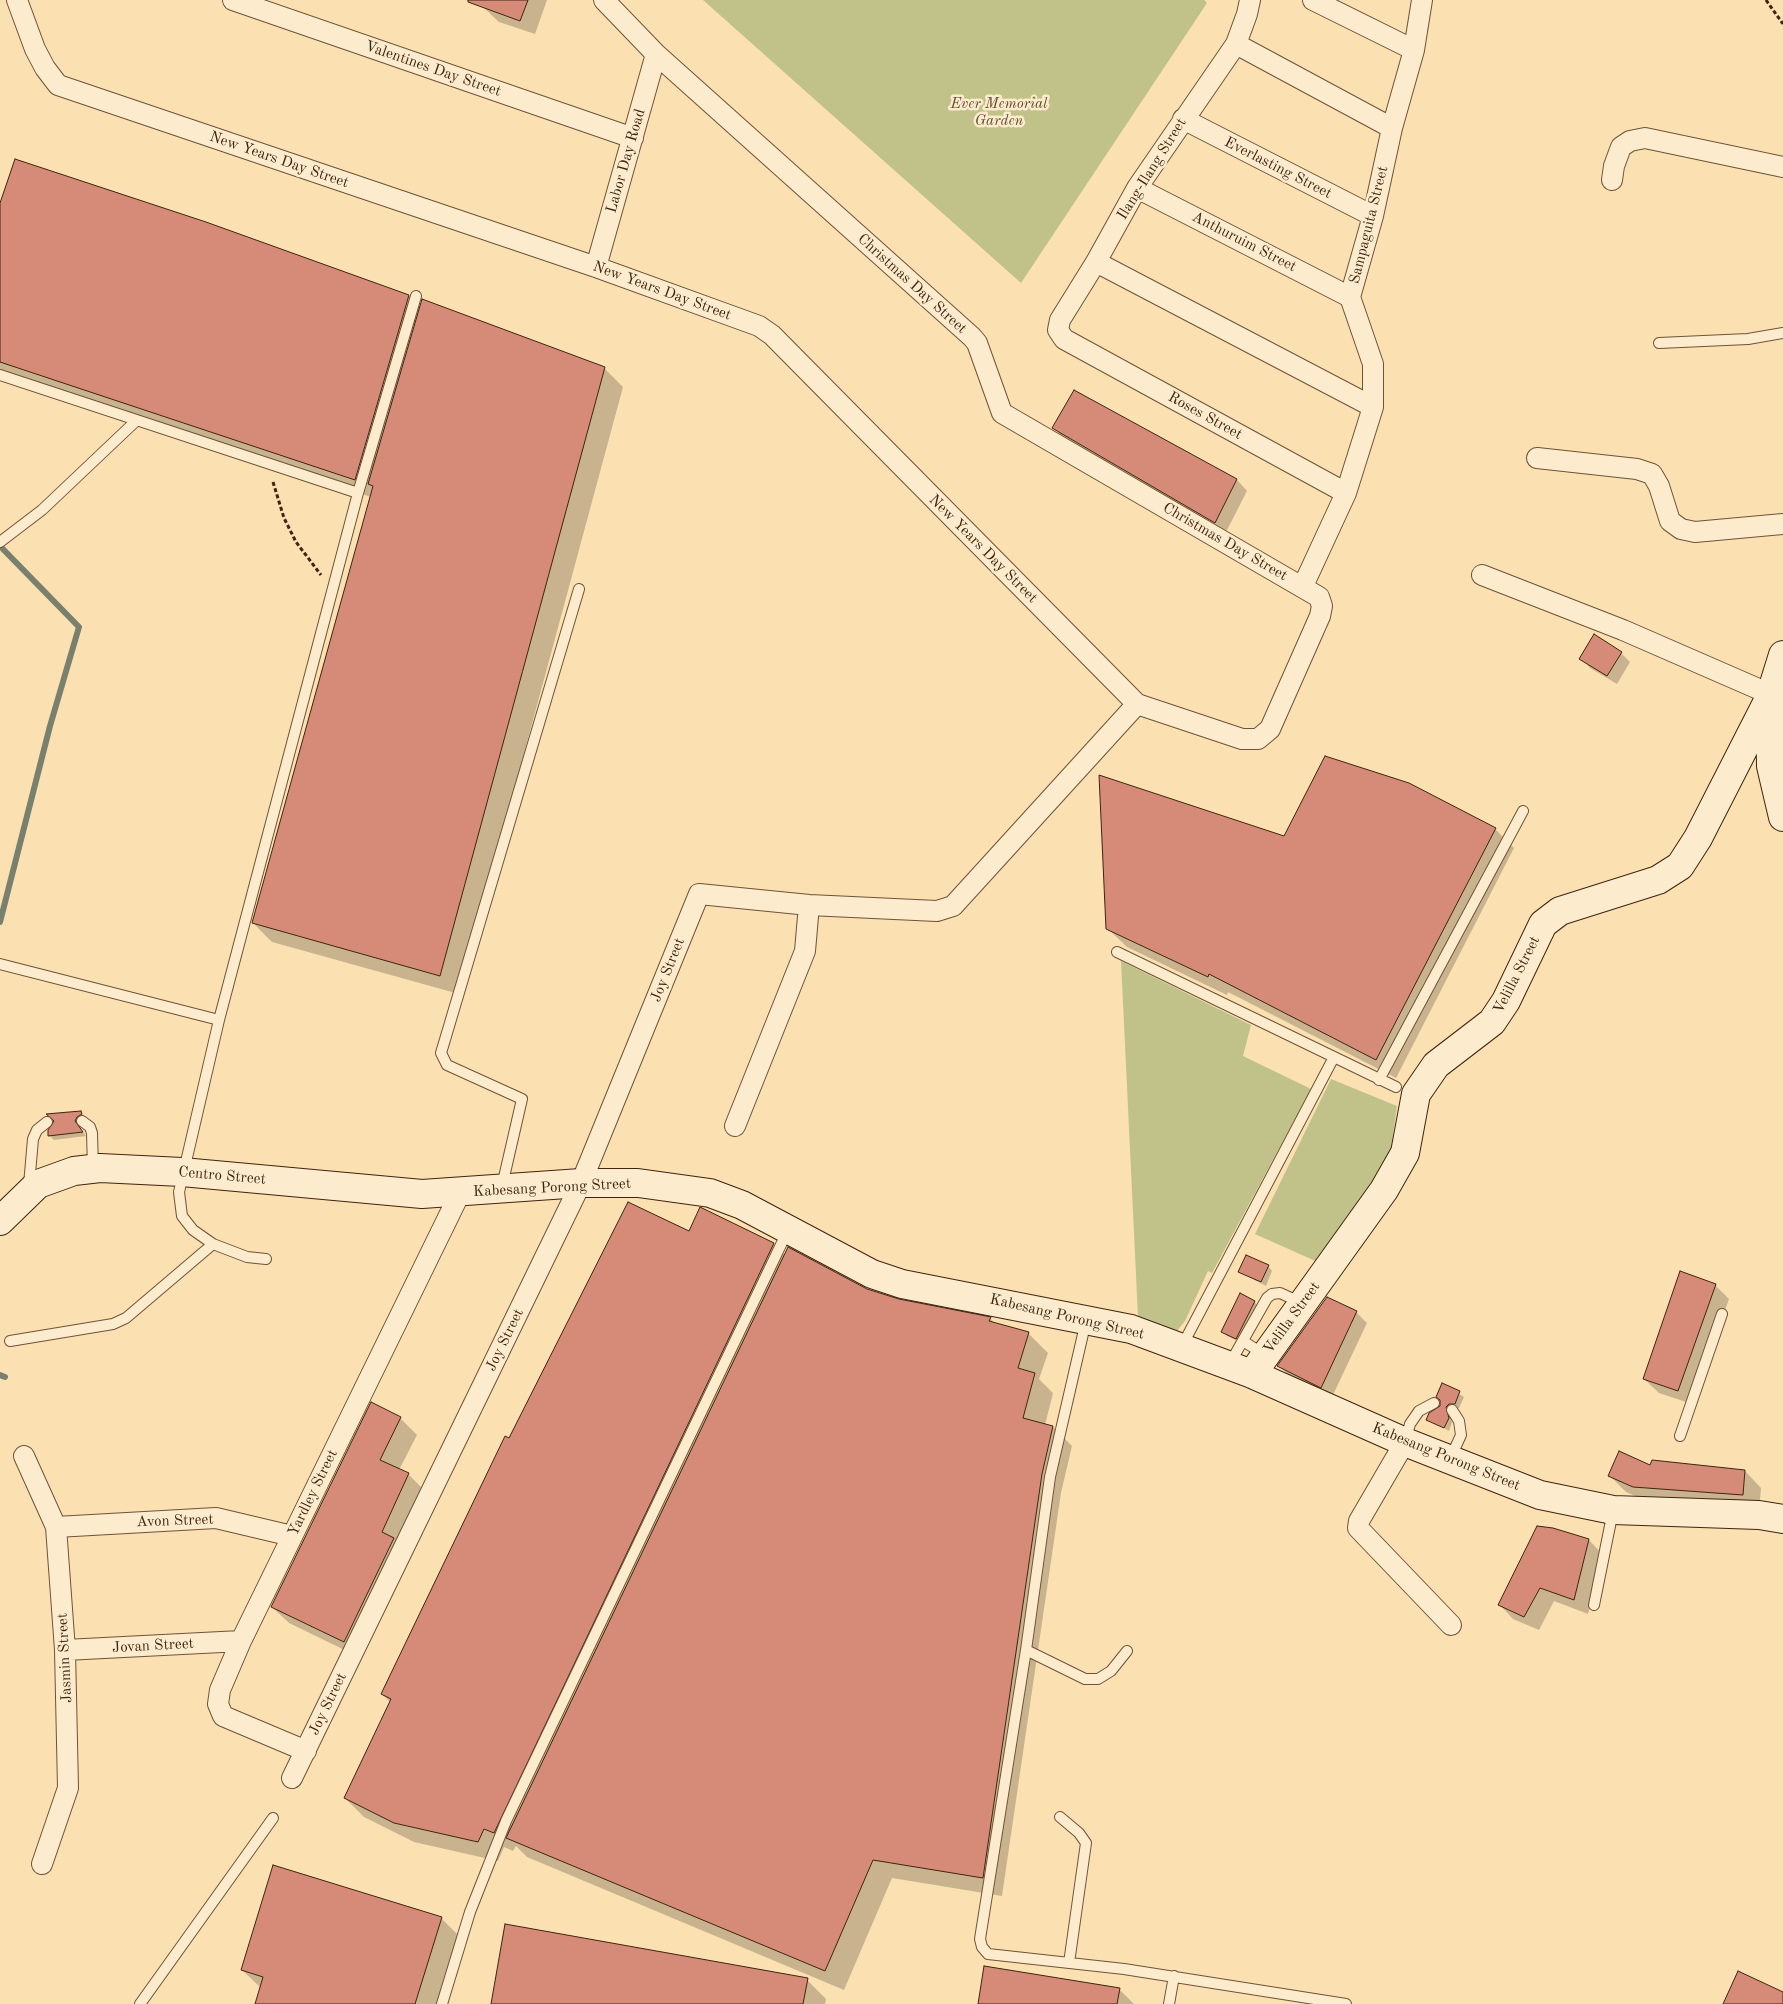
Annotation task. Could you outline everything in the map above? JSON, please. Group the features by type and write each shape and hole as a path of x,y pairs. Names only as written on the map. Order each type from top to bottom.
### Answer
{"main road":[{"path":"1783,656 1770,695 1771,766 1783,817"},
{"name":"Velilla Street","path":"1249,1365 1303,1304 1384,1190 1405,1154 1416,1094 1436,1065 1492,1022 1506,1000 1543,924 1560,911 1658,880 1680,866 1698,838 1770,695"},
{"name":"Centro Street","path":"0,1221 38,1184 54,1177 94,1168 182,1172 422,1194 460,1192"},
{"name":"Kabesang Porong Street","path":"460,1192 581,1183 638,1183 710,1193 742,1205 872,1274 902,1284 1131,1329 1249,1365 1405,1442 1540,1496 1614,1510 1759,1515 1783,1518"}],"street":[{"name":"New Years Day Street","path":"17,0 44,68 58,85 596,267 759,326 772,335 1137,704"},
{"name":"Valentines Day Street","path":"233,0 633,138"},
{"name":"Christmas Day Street","path":"604,0 656,54 972,337 977,343 1002,413 1319,597 1322,606 1320,616 1270,729 1258,739 1242,739 1137,704"},
{"name":"Ilang-Ilang Street","path":"1064,339 1058,330 1060,320 1096,262 1137,188 1236,44 1250,0"},
{"path":"1313,0 1414,50"},
{"name":"Sampaguita Street","path":"1303,586 1346,493 1373,407 1373,364 1350,297 1373,216 1392,128 1414,50 1422,0"},
{"path":"1236,44 1392,128"},
{"name":"Labor Day Road","path":"596,267 656,54"},
{"name":"Everlasting Street","path":"1183,120 1373,216"},
{"path":"1612,180 1614,166 1621,147 1630,141 1645,138 1783,168"},
{"name":"Anthuruim Street","path":"1137,188 1350,297"},
{"path":"1096,262 1373,407"},
{"name":"Roses Street","path":"1064,339 1346,493"},
{"path":"1537,458 1637,470 1652,474 1659,486 1670,521 1681,528 1696,532 1783,524"},
{"path":"1482,575 1623,630 1770,695"},
{"path":"735,1126 805,951 809,905 937,911 953,906 1137,704"},
{"name":"Joy Street","path":"292,1778 581,1183 699,894 809,905"},
{"name":"Yardley Street","path":"306,1751 223,1716 218,1704 220,1690 241,1641 460,1192"},
{"path":"1405,1442 1359,1521 1358,1528 1451,1625"},
{"name":"Jasmin Street","path":"24,1456 56,1527 65,1650 68,1788 42,1864"},
{"name":"Avon Street","path":"56,1527 216,1518 292,1536"},
{"name":"Jovan Street","path":"65,1650 241,1641"}],"lane":[{"path":"266,1259 247,1257 213,1244 193,1230 182,1216 179,1192 182,1172 219,1020 332,589 416,296"},
{"path":"1659,343 1748,339 1783,333"},
{"path":"0,374 358,493"},
{"path":"0,542 42,510 137,420"},
{"path":"501,1190 522,1098 447,1065 441,1053 579,589"},
{"path":"1379,1080 1523,811"},
{"path":"1117,952 1396,1087"},
{"path":"5,965 219,1020"},
{"path":"1182,1346 1334,1058"},
{"path":"82,1121 90,1128 92,1133 94,1168"},
{"path":"28,1194 33,1139 36,1130 47,1122"},
{"path":"442,2004 470,1912 506,1820 788,1230"},
{"path":"10,1341 113,1324 126,1318 213,1244"},
{"path":"1249,1365 1242,1342 1267,1298 1272,1294 1280,1293 1303,1304"},
{"path":"1680,1436 1722,1314"},
{"path":"1086,1319 1050,1477 1026,1650 980,1939 982,1947 988,1954 1174,1976 1346,2004"},
{"path":"1242,1342 1249,1365"},
{"path":"1405,1442 1410,1424 1419,1411 1434,1403"},
{"path":"1450,1460 1460,1435 1459,1421 1452,1410"},
{"path":"1594,1605 1614,1510"},
{"path":"1026,1650 1085,1679 1098,1679 1111,1671 1127,1651"},
{"path":"1060,1817 1079,1833 1086,1843 1068,1964"},
{"path":"140,2004 273,1818"},
{"path":"1169,2004 1174,1976"}],"path":[{"path":"1766,0 1783,24"},
{"path":"267,463 284,518 296,542 332,589"}],"green space":[{"name":"Ever Memorial Garden","path":"703,0 1204,0 1207,3 1021,283"},
{"path":"1121,961 1251,1025 1243,1056 1311,1089 1212,1273 1208,1271 1185,1321 1176,1332 1138,1317"},
{"path":"1331,1079 1397,1106 1391,1148 1377,1177 1322,1264 1255,1234"}],"building":[{"path":"468,0 528,0 520,21 468,2"},
{"path":"15,159 206,222 409,295 355,480 0,362 0,203"},
{"path":"422,299 605,367 440,976 252,923 373,486 368,484"},
{"path":"1074,390 1237,479 1215,523 1052,428"},
{"path":"1594,634 1622,652 1607,676 1579,659"},
{"path":"1325,756 1409,783 1496,828 1376,1060 1209,974 1208,977 1106,929 1099,775 1284,836"},
{"path":"81,1111 82,1114 75,1121 83,1132 48,1136 48,1130 54,1121 46,1114"},
{"path":"628,1202 689,1231 700,1207 774,1243 494,1833 484,1829 478,1842 394,1823 344,1798 391,1699 381,1694 505,1436 509,1438"},
{"path":"788,1247 867,1289 899,1299 991,1317 989,1321 1029,1332 1018,1368 1035,1373 1023,1418 1053,1426 1042,1474 983,1878 873,1860 825,1971 506,1838"},
{"path":"1246,1255 1269,1265 1261,1282 1238,1272"},
{"path":"1680,1271 1716,1284 1678,1391 1643,1379"},
{"path":"1240,1293 1255,1301 1236,1339 1221,1332"},
{"path":"1327,1297 1357,1311 1321,1388 1277,1366"},
{"path":"1442,1383 1460,1391 1455,1404 1449,1404 1446,1407 1449,1418 1444,1428 1426,1420 1429,1413 1440,1406 1440,1400 1436,1397"},
{"path":"371,1402 401,1417 380,1460 409,1473 382,1532 394,1538 344,1642 271,1607"},
{"path":"1619,1451 1650,1465 1652,1460 1745,1470 1743,1495 1633,1487 1608,1476"},
{"path":"1537,1526 1553,1528 1589,1539 1574,1600 1540,1588 1524,1617 1498,1605"},
{"path":"273,1865 442,1917 415,2004 255,2004 263,1977 241,1970"},
{"path":"505,1924 808,1978 803,2004 491,2004"},
{"path":"984,1966 1120,1988 1117,2004 978,2004"},
{"path":"1738,1971 1783,1992 1783,2004 1723,2004"}],"waterway":[{"path":"0,546 79,627 50,726 0,922"},
{"path":"0,1375 5,1377"}]}
